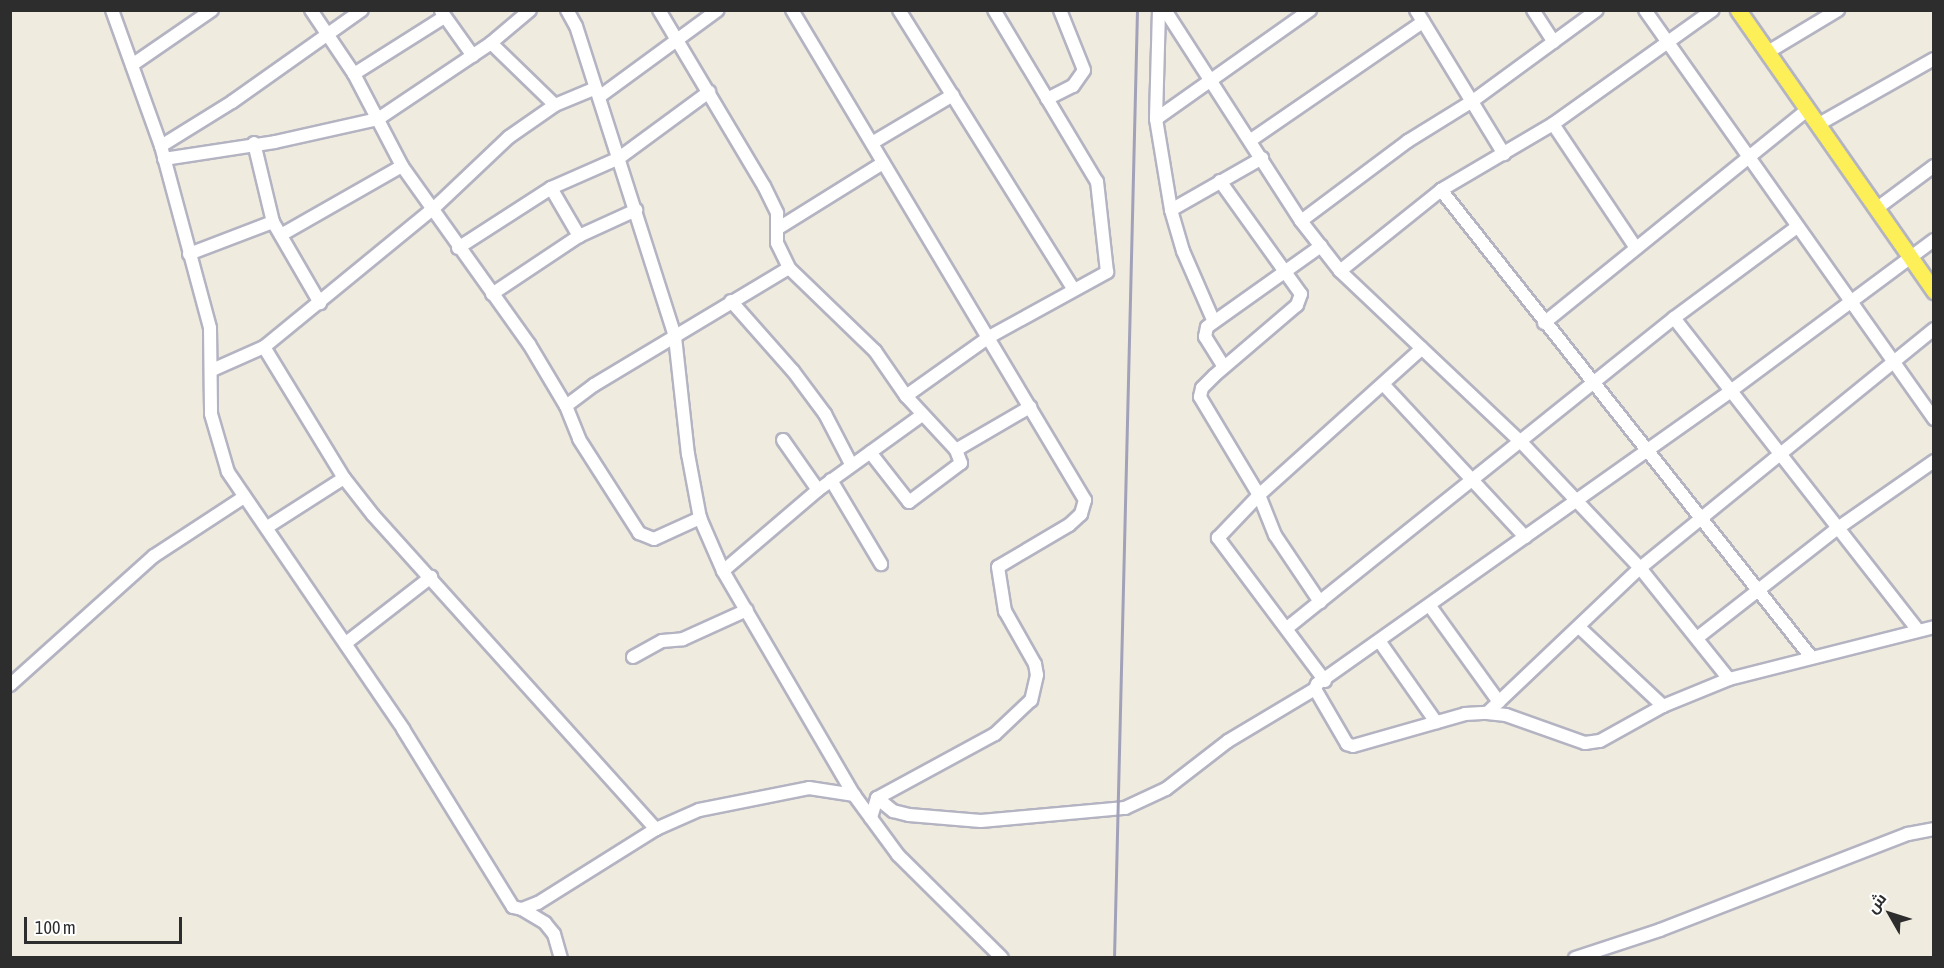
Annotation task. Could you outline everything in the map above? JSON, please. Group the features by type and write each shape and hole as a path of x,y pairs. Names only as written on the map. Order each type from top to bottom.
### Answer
{"main road":[{"path":"1738,10 1934,291"}],"street":[{"path":"112,10 160,146 210,328 211,414 228,472 244,497 269,526 346,643 502,894 513,907 522,909 545,922 554,934 561,957"},
{"path":"132,65 212,10"},
{"path":"311,10 354,74 402,166 434,208 458,248 529,344 566,406 579,439 639,533 654,539 700,518"},
{"path":"160,146 362,10"},
{"path":"164,159 254,143 275,142 378,119 473,56 530,10"},
{"path":"567,10 576,26 675,337 688,454 700,518 723,571 854,795 898,855 1002,957"},
{"path":"575,10 576,26"},
{"path":"659,10 764,186 777,213 777,243 789,268 860,335 906,396 956,450 960,465 909,502 870,452"},
{"path":"212,370 264,347 434,208 509,137 555,105 598,93 718,10"},
{"path":"792,10 989,337 1085,506 1069,525 998,567 1005,611 1035,664 1037,675 1031,700 995,734 877,798 871,818"},
{"path":"899,10 1074,288"},
{"path":"906,396 989,337 1074,288 1107,272 1097,182 994,10"},
{"path":"1047,99 1073,86 1084,70 1060,10"},
{"path":"1159,10 1156,118 1171,210 1183,251 1214,322"},
{"path":"1165,10 1251,140 1301,221 1340,271 1521,442 1640,568 1729,679"},
{"path":"1156,118 1213,82 1310,10"},
{"path":"1416,10 1474,100 1504,154"},
{"path":"1533,10 1554,42"},
{"path":"1301,221 1408,141 1474,100 1597,10"},
{"path":"1644,10 1746,157 1897,363 1934,419"},
{"path":"1340,271 1441,190 1553,124 1713,10"},
{"path":"1768,52 1838,10"},
{"path":"354,74 442,14 473,56"},
{"path":"1251,140 1423,22"},
{"path":"491,43 555,105"},
{"path":"1819,124 1934,59"},
{"path":"458,248 551,188 619,158 709,93"},
{"path":"872,143 953,95"},
{"path":"1544,323 1808,109"},
{"path":"1553,124 1636,248"},
{"path":"254,143 273,222 320,303"},
{"path":"1171,210 1262,158"},
{"path":"777,229 883,163"},
{"path":"280,235 402,166"},
{"path":"1876,209 1934,166"},
{"path":"1220,181 1301,294 1297,305 1202,388 1200,397 1259,495 1275,536 1320,602"},
{"path":"551,188 579,236"},
{"path":"1441,190 1544,323 1760,588 1811,657"},
{"path":"492,294 579,236 636,210"},
{"path":"189,254 273,222"},
{"path":"1287,628 1674,318 1797,227"},
{"path":"877,798 893,811 981,821 1125,808 1166,789 1228,741 1320,685 1731,391 1934,240"},
{"path":"1224,367 1205,337 1207,327 1321,246"},
{"path":"566,406 731,301 789,268"},
{"path":"731,301 793,371 825,414 851,464"},
{"path":"1674,318 1917,630"},
{"path":"1487,713 1580,628 1640,568 1779,454 1897,363 1934,329"},
{"path":"264,347 344,478 656,829"},
{"path":"1422,348 1259,495 1218,538 1287,628 1320,685 1347,744 1353,746 1436,722 1487,713 1506,715 1585,743 1600,741 1663,706 1729,679 1934,627"},
{"path":"1383,384 1471,482 1525,537"},
{"path":"956,450 1030,407"},
{"path":"723,571 851,464 922,415"},
{"path":"783,441 818,490"},
{"path":"1697,638 1838,528 1934,461"},
{"path":"269,526 344,478"},
{"path":"831,480 881,564"},
{"path":"10,685 154,556 244,497"},
{"path":"346,643 431,577"},
{"path":"1430,606 1499,702"},
{"path":"633,657 662,641 683,639 747,610"},
{"path":"1580,628 1663,706"},
{"path":"1380,642 1436,722"},
{"path":"522,909 656,829 728,802 809,788 854,795"},
{"path":"1575,957 1660,930 1908,834 1934,829"}],"railway":[{"path":"1114,958 1137,10"}]}
